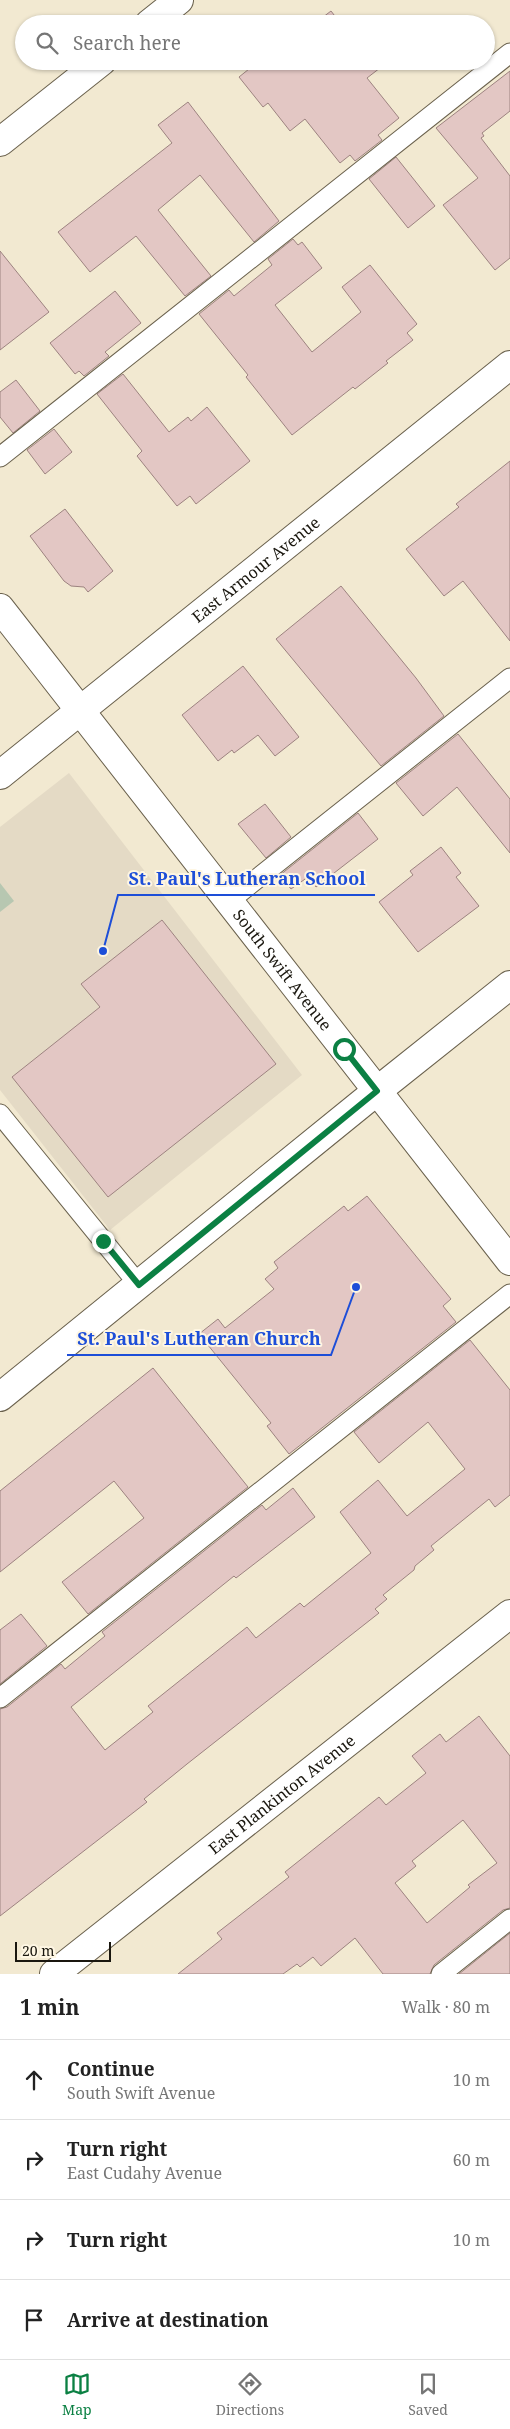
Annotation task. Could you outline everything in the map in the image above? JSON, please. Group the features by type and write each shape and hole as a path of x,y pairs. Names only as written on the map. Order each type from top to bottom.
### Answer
{"street":[{"path":"160,15 179,0"},
{"path":"0,142 91,70"},
{"name":"East Armour Avenue","path":"0,775 81,712 510,365"},
{"name":"South Swift Avenue","path":"0,608 510,1261"},
{"path":"0,1397 510,985"},
{"name":"East Plankinton Avenue","path":"54,1974 510,1614"}],"lane":[{"path":"495,65 510,53"},
{"path":"0,457 489,70"},
{"path":"229,901 510,678"},
{"path":"0,1114 139,1285"},
{"path":"0,1698 510,1294"},
{"path":"441,1974 510,1919"}],"shaded area":[{"path":"69,773 302,1075 110,1230 0,1090 0,827"}],"green space":[{"path":"0,883 14,901 0,912"}],"building":[{"path":"331,11 334,15 326,15"},
{"path":"248,70 377,70 367,78 399,118 378,135 382,140 355,161 350,155 340,163 305,119 290,131 268,103 263,107 239,77"},
{"path":"510,71 510,111 482,133 484,136 481,138 510,176 510,258 495,270 443,205 478,178 436,128"},
{"path":"188,102 279,221 254,242 200,175 158,210 211,276 185,296 136,236 90,272 58,232 172,143 158,125"},
{"path":"396,157 435,206 408,228 369,179"},
{"path":"293,239 298,245 302,242 322,268 275,305 312,352 361,312 342,287 370,265 417,324 407,333 413,340 386,361 388,363 355,389 353,387 292,435 246,377 248,375 199,314 229,290 234,296 272,265 268,259"},
{"path":"0,251 49,312 0,350"},
{"path":"115,291 141,323 105,352 109,356 84,376 79,371 75,374 50,343"},
{"path":"123,374 169,432 188,417 191,421 207,407 250,461 196,504 190,496 177,506 137,456 142,451 97,394"},
{"path":"16,380 40,411 13,433 0,417 0,392"},
{"path":"54,429 72,452 45,474 27,450"},
{"path":"510,461 510,641 463,581 444,596 406,549 459,507 456,504"},
{"path":"65,509 113,571 88,592 84,587 71,586 64,581 30,536"},
{"path":"341,586 416,678 444,716 381,766 276,639"},
{"path":"243,666 299,737 275,756 258,735 234,753 232,750 218,761 182,715"},
{"path":"458,734 510,799 510,853 457,787 423,816 396,783"},
{"path":"265,804 291,837 266,858 238,824"},
{"path":"358,813 378,839 316,887 308,877 291,889 280,875"},
{"path":"441,847 461,873 456,877 479,906 418,952 379,902 413,875 410,871"},
{"path":"162,920 276,1064 108,1197 12,1077 100,1007 81,984"},
{"path":"367,1196 451,1299 443,1306 456,1322 289,1454 267,1426 271,1423 199,1334 218,1319 225,1328 274,1289 265,1279 278,1268 274,1262 344,1206 348,1211"},
{"path":"470,1340 510,1390 510,1495 495,1507 489,1499 431,1546 434,1550 415,1566 414,1570 383,1595 387,1599 375,1609 379,1613 144,1799 147,1802 0,1916 0,1709 7,1707 61,1664 65,1669 105,1636 102,1632 262,1505 266,1510 293,1488 315,1517 236,1578 234,1576 71,1707 105,1750 153,1712 148,1706 247,1627 256,1638 300,1603 304,1607 371,1553 340,1512 378,1480 407,1516 465,1469 428,1422 379,1463 354,1432"},
{"path":"153,1368 248,1487 88,1614 62,1582 144,1518 114,1481 0,1572 0,1491"},
{"path":"21,1614 47,1646 0,1684 0,1630"},
{"path":"479,1716 510,1756 510,1908 503,1910 434,1965 430,1974 383,1974 355,1938 321,1966 313,1957 300,1967 297,1964 283,1974 178,1974 222,1939 217,1933 289,1877 285,1872 379,1797 386,1805 426,1773 412,1756 440,1734 446,1742","holes":["463,1820 497,1863 468,1885 470,1887 427,1923 395,1883 416,1866 412,1861"]},
{"path":"510,1933 510,1974 459,1974"}],"place":[{"name":"St. Paul's Lutheran School","path":"103,951"},
{"name":"St. Paul's Lutheran Church","path":"356,1287"}],"route":[{"path":"103,1241 139,1285 377,1091 344,1049"}]}
